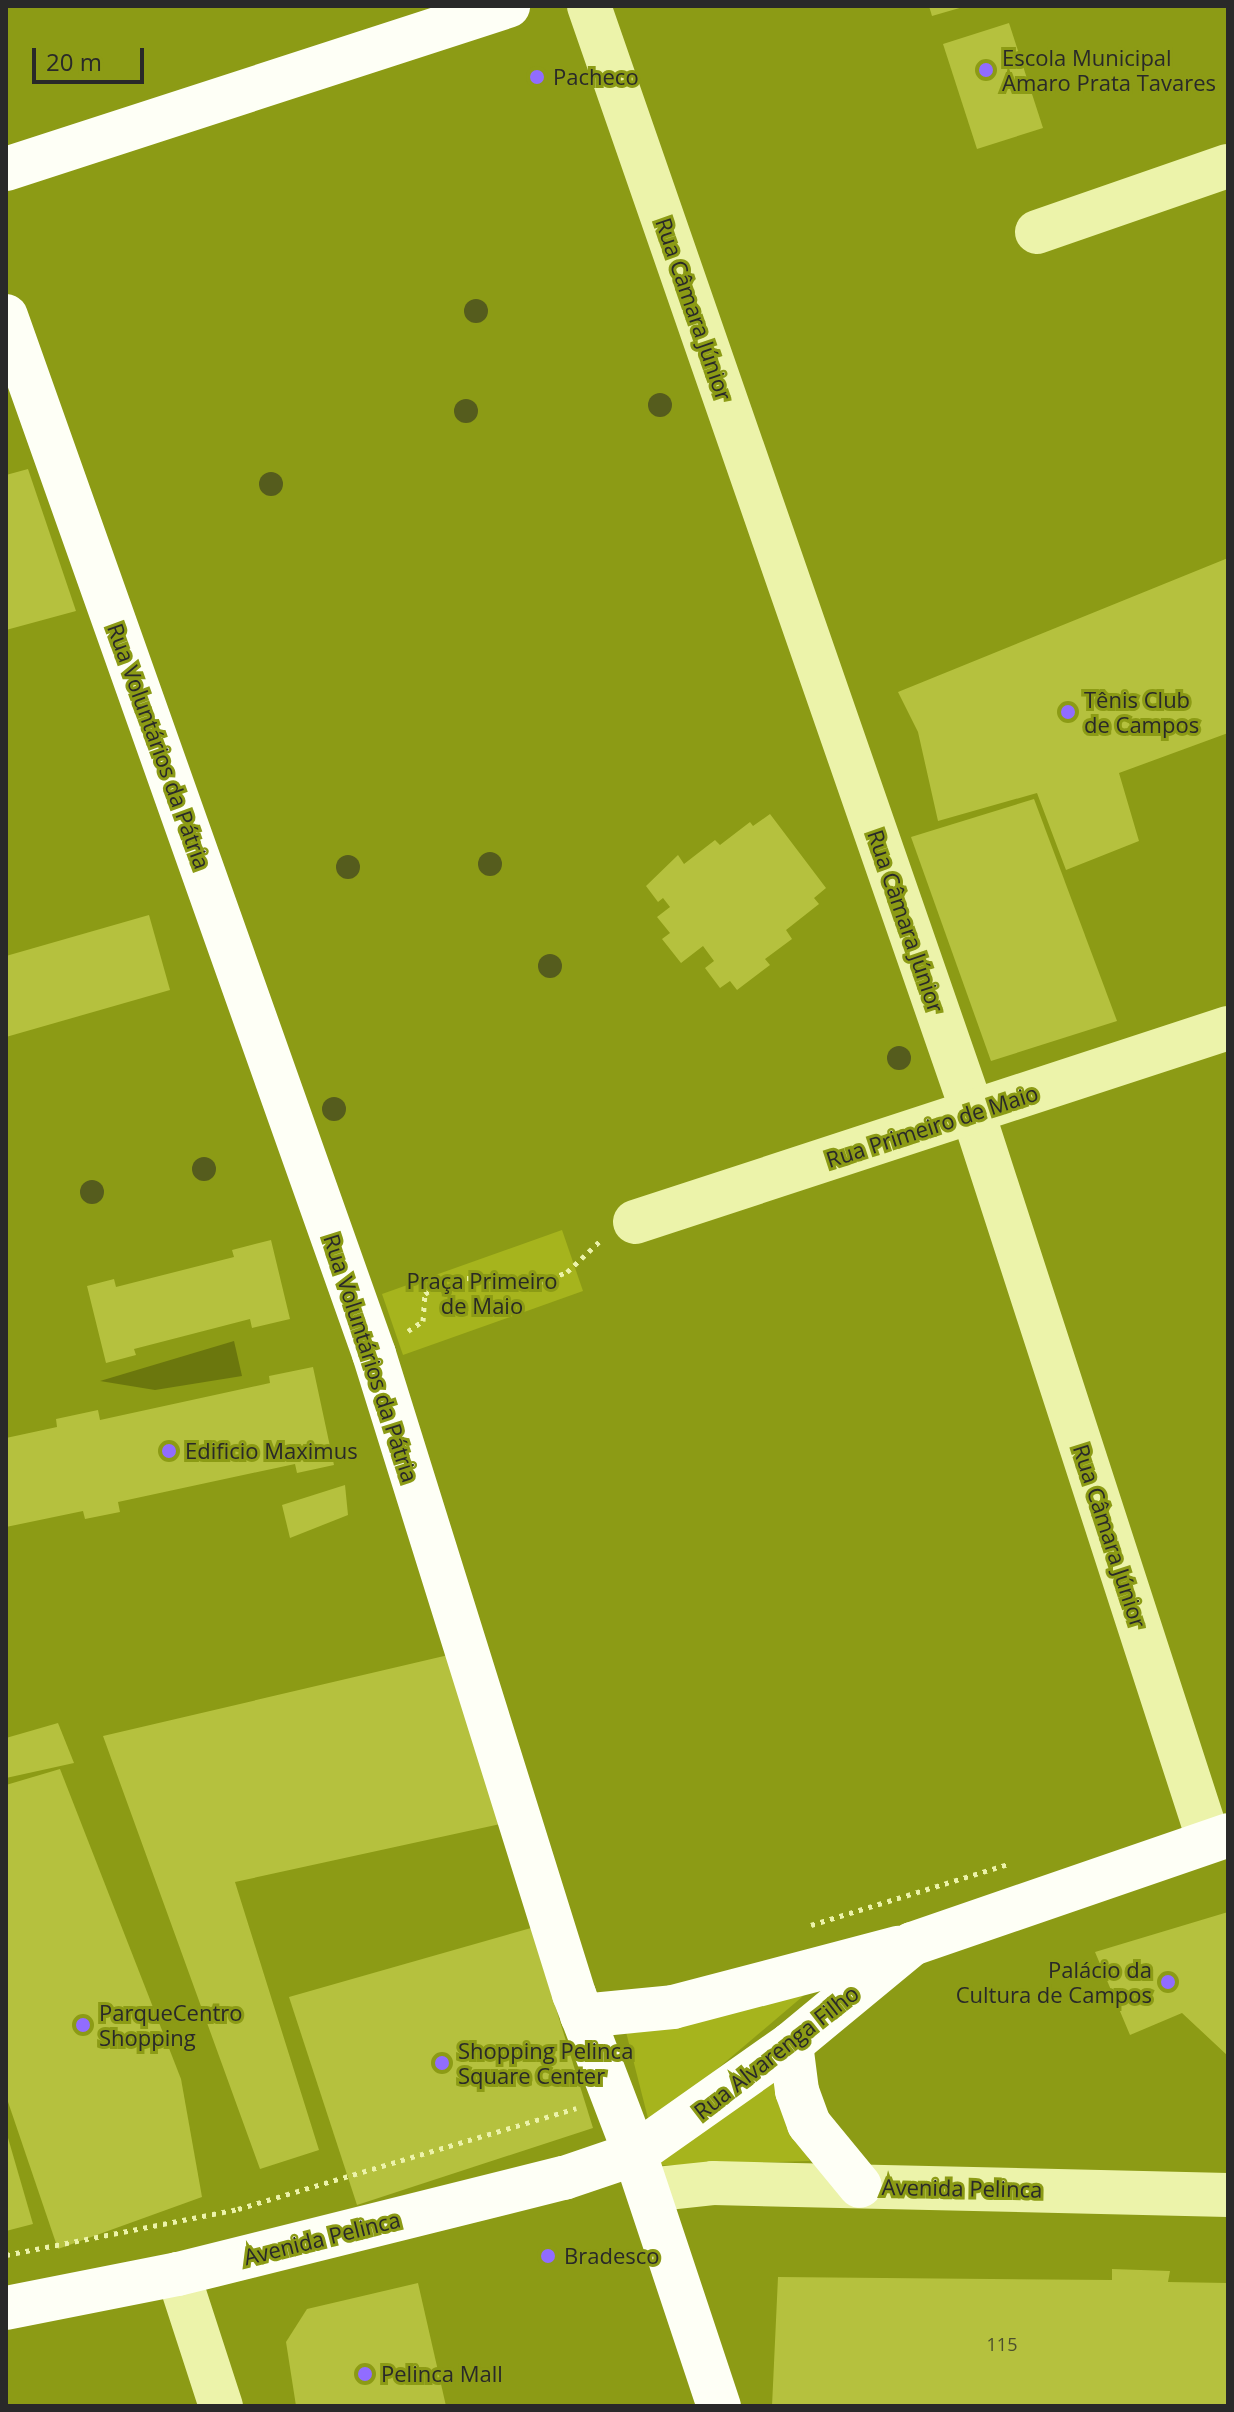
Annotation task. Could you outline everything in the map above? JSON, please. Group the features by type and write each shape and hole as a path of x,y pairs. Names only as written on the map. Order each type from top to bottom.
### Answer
{"main road":[{"path":"6,169 508,6"},
{"name":"Rua Voluntários da Pátria","path":"6,316 374,1354 582,2016 641,2172 719,2406"},
{"name":"Rua Alvarenga Filho","path":"582,2016 673,2007 912,1944 1219,1838"},
{"name":"Rua Alvarenga Filho","path":"641,2172 912,1944"},
{"path":"791,2044 797,2091 809,2124 860,2186"},
{"name":"Avenida Pelinca","path":"6,2308 178,2274 564,2178 641,2172"}],"street":[{"name":"Rua Câmara Júnior","path":"589,6 973,1113 1219,1838"},
{"path":"1037,232 1228,166"},
{"name":"Rua Primeiro de Maio","path":"635,1222 1228,1028"},
{"name":"Avenida Pelinca","path":"641,2172 713,2183 1228,2195"},
{"path":"178,2274 221,2406"}],"path":[{"path":"374,1354 423,1321 425,1294 447,1277 541,1282 567,1272 595,1244 635,1222"},
{"path":"808,1926 1017,1861"},
{"path":"6,2255 238,2209 547,2118"}],"green space":[{"name":"Praça Primeiro de Maio","path":"562,1230 583,1291 403,1355 382,1294"},
{"path":"822,1980 650,2126 626,2032"},
{"path":"781,2068 785,2119 810,2161 643,2166"}],"shaded area":[{"path":"234,1341 242,1376 155,1390 100,1381"}],"building":[{"path":"929,6 963,6 963,7 932,16"},
{"name":"Escola Municipal Amaro Prata Tavares","path":"1009,23 1043,128 977,149 943,44"},
{"path":"28,469 76,611 6,630 6,475"},
{"name":"Tênis Club de Campos","path":"1228,558 1228,733 1119,773 1139,841 1066,870 1037,793 938,821 918,732 898,692"},
{"path":"1034,799 1117,1021 991,1061 911,837"},
{"path":"770,814 826,888 814,898 819,904 786,930 792,939 765,959 770,965 737,990 730,981 720,988 705,968 714,961 703,946 681,963 662,939 670,933 657,917 670,907 663,898 658,902 646,886 678,855 684,864 715,840 720,845 750,822 753,826"},
{"path":"149,915 170,990 6,1037 6,956"},
{"path":"271,1240 290,1319 252,1328 250,1319 134,1349 136,1355 106,1363 87,1286 114,1279 116,1287 234,1257 232,1250"},
{"name":"Edificio Maximus","path":"313,1367 334,1465 297,1473 295,1464 118,1502 120,1512 85,1519 83,1511 6,1527 6,1438 57,1427 56,1419 98,1410 100,1420 270,1383 269,1376"},
{"path":"345,1485 348,1515 290,1538 282,1505"},
{"path":"457,1653 505,1823 235,1882 319,2150 260,2169 103,1736"},
{"path":"58,1723 74,1763 6,1778 6,1738"},
{"name":"ParqueCentro Shopping","path":"60,1769 181,2079 202,2197 58,2249 6,2096 6,1785"},
{"name":"Palácio da Cultura de Campos","path":"1228,1912 1228,2056 1182,2013 1130,2035 1095,1952"},
{"name":"Shopping Pelinca Square Center","path":"531,1928 593,2128 357,2205 289,1997"},
{"path":"6,2131 33,2224 6,2231"},
{"path":"1112,2269 1170,2271 1168,2282 1228,2283 1228,2406 772,2406 778,2277 1112,2280"},
{"name":"Pelinca Mall","path":"418,2283 446,2406 296,2406 286,2342 307,2309"}],"place":[{"name":"Escola Municipal Amaro Prata Tavares","path":"986,70"},
{"name":"Pacheco","path":"537,77"},
{"name":"Tênis Club de Campos","path":"1068,712"},
{"name":"Edificio Maximus","path":"169,1451"},
{"name":"Palácio da Cultura de Campos","path":"1168,1982"},
{"name":"ParqueCentro Shopping","path":"83,2025"},
{"name":"Shopping Pelinca Square Center","path":"442,2063"},
{"name":"Bradesco","path":"548,2256"},
{"name":"Pelinca Mall","path":"365,2374"}]}
